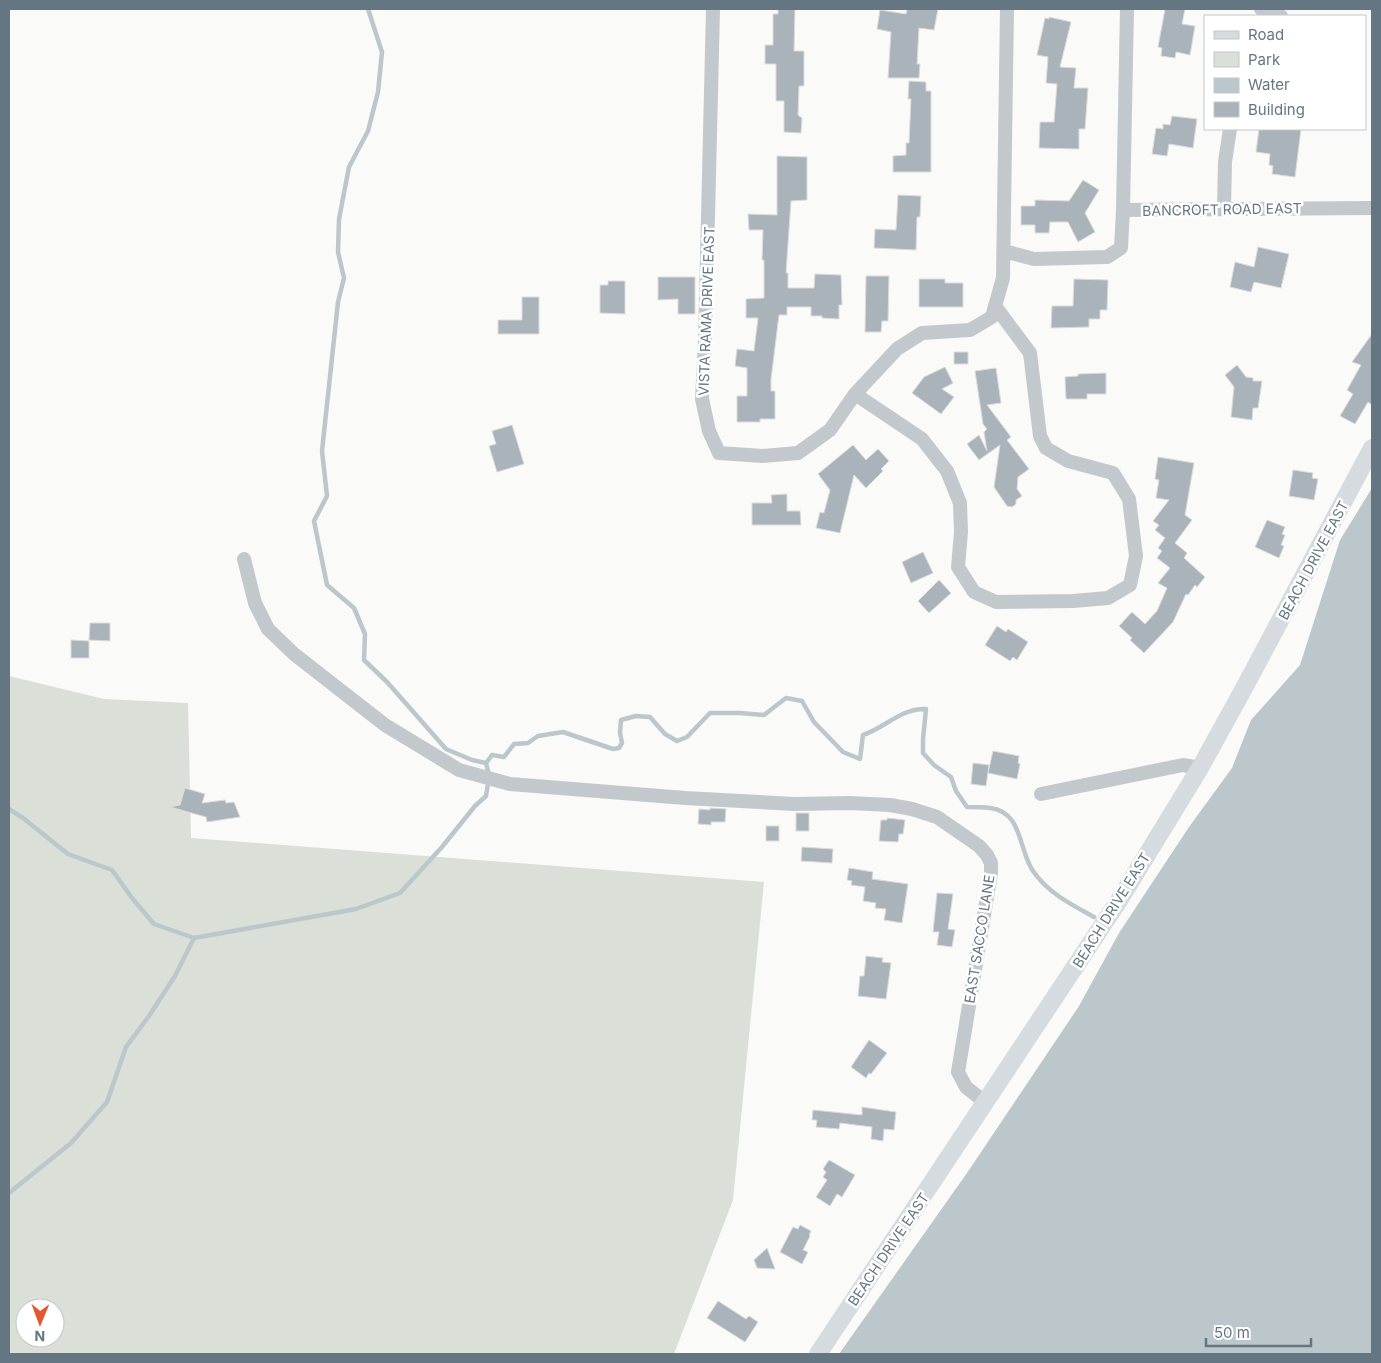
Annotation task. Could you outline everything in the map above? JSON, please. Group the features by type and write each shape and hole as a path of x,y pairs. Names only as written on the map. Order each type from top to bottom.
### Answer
{"main road":[{"name":"BEACH DRIVE EAST","path":"818,1354 1118,902 1200,768 1372,448"}],"street":[{"name":"VISTA RAMA DRIVE EAST","path":"713,9 706,324 702,399 709,431 719,453 763,456 798,453 830,430 855,394 897,349 922,333 970,330 992,317 1003,278 1008,9"},
{"name":"BANCROFT ROAD EAST","path":"1127,9 1123,210 1372,208"},
{"path":"1261,9 1278,15"},
{"path":"1224,209 1230,130"},
{"path":"1004,252 1034,259 1107,258 1121,248 1123,210"},
{"path":"855,394 922,439 948,471 960,503 958,567 974,592 996,602 1072,601 1108,598 1130,585 1136,556 1129,499 1113,473 1068,461 1046,448 1040,436 1030,353 995,306"},
{"name":"EAST SACCO LANE","path":"244,559 255,603 268,629 294,654 385,725 459,770 510,784 684,798 794,804 850,803 890,805 927,812 936,816 980,846 991,863 991,873 958,1072 966,1087 986,1103"},
{"path":"1041,794 1183,765 1200,768"}],"green space":[{"path":"9,676 104,699 188,703 191,838 764,882 733,1200 674,1354 9,1354"}],"water":[{"path":"1372,488 1372,1354 839,1354 967,1173 1079,1006 1119,933 1189,827 1232,768 1251,720 1300,665 1340,540"}],"building":[{"path":"778,9 795,9 794,51 804,51 804,86 799,86 798,115 802,118 801,133 784,132 784,101 776,101 776,64 765,64 765,45 773,45 773,14 778,14"},
{"path":"907,9 938,9 934,30 919,28 917,64 920,64 919,78 888,78 891,32 877,29 880,10 906,14"},
{"path":"1165,9 1185,9 1182,24 1195,26 1190,55 1176,52 1175,58 1161,56 1162,48 1158,47"},
{"path":"1049,17 1071,22 1060,67 1076,68 1074,88 1088,88 1085,129 1079,129 1079,149 1039,148 1040,122 1054,122 1057,84 1046,83 1048,57 1037,55 1045,18 1049,19"},
{"path":"909,81 926,82 926,91 931,91 931,172 893,172 893,156 906,155 906,143 909,143 911,99 908,99"},
{"path":"1172,116 1197,119 1193,148 1169,144 1167,156 1152,154 1156,128 1163,129 1163,124 1170,125"},
{"path":"1259,130 1301,130 1295,177 1272,174 1273,166 1269,165 1270,154 1256,152"},
{"path":"777,156 807,157 807,200 791,201 786,273 788,273 788,288 814,288 815,274 841,275 842,305 839,305 839,319 811,316 811,307 787,307 787,315 779,315 771,379 771,391 775,391 775,419 760,419 760,422 737,422 737,396 747,396 747,368 735,366 737,349 754,351 758,318 746,318 746,299 764,298 763,230 749,230 748,214 777,215"},
{"path":"1083,180 1099,190 1085,213 1095,232 1078,242 1068,222 1050,222 1049,233 1035,233 1035,225 1021,225 1021,206 1035,206 1035,200 1069,201"},
{"path":"898,195 921,196 920,217 917,217 916,250 874,248 875,229 896,230"},
{"path":"1258,247 1289,254 1281,288 1254,282 1251,292 1230,287 1235,262 1254,267"},
{"path":"866,276 889,276 888,321 882,321 881,332 865,332"},
{"path":"658,277 695,277 695,314 678,314 678,299 658,300"},
{"path":"919,279 945,279 945,283 963,283 963,307 919,307"},
{"path":"1074,279 1108,280 1107,310 1100,310 1100,319 1089,319 1089,327 1051,328 1052,306 1073,306"},
{"path":"608,281 625,281 625,314 600,313 600,285 608,285"},
{"path":"522,297 539,297 539,334 498,334 498,320 522,320"},
{"path":"1372,334 1372,405 1368,402 1355,424 1340,416 1353,394 1347,390 1361,365 1352,362"},
{"path":"954,352 968,352 968,364 954,364"},
{"path":"1237,365 1246,377 1253,378 1253,381 1262,381 1258,408 1253,408 1252,420 1231,417 1234,387 1225,375"},
{"path":"945,367 953,383 942,389 954,397 941,414 912,393 924,377"},
{"path":"996,368 1001,403 987,405 1011,437 1007,440 1029,469 1018,477 1017,489 1022,496 1016,500 1016,504 1012,507 1007,506 994,487 1000,445 979,460 967,444 979,435 987,451 984,432 987,429 983,424 975,371"},
{"path":"1106,373 1106,394 1087,394 1087,399 1066,399 1065,377 1078,376 1078,374"},
{"path":"512,425 524,464 497,472 489,446 496,444 492,431"},
{"path":"853,445 866,460 878,449 889,461 881,469 883,471 866,488 854,475 840,533 816,528 820,512 824,513 830,490 818,474"},
{"path":"1158,457 1194,463 1185,515 1192,520 1175,543 1187,553 1184,558 1205,577 1197,587 1195,585 1188,595 1186,594 1173,622 1144,653 1119,626 1132,612 1145,624 1157,611 1167,588 1158,583 1170,568 1157,558 1162,551 1158,548 1165,538 1155,530 1159,525 1153,521 1169,500 1156,498 1159,480 1155,479"},
{"path":"1293,470 1313,473 1312,478 1318,479 1314,500 1289,496"},
{"path":"787,494 787,511 800,511 801,525 752,525 752,503 772,503 771,495"},
{"path":"1267,520 1285,527 1282,534 1285,535 1281,545 1284,546 1279,558 1255,547"},
{"path":"923,552 933,573 911,583 902,562"},
{"path":"939,580 951,593 929,613 918,601"},
{"path":"90,623 110,623 110,641 89,640"},
{"path":"997,626 1006,632 1008,629 1028,642 1017,660 1013,657 1010,661 985,645"},
{"path":"71,640 89,641 89,658 71,658"},
{"path":"993,751 1019,756 1018,763 1020,764 1017,779 988,773"},
{"path":"973,763 989,765 986,786 971,784"},
{"path":"185,788 205,794 202,803 225,800 226,803 234,802 240,817 207,822 206,817 170,807 180,805"},
{"path":"710,808 726,809 725,822 711,822 711,825 698,824 699,809 710,810"},
{"path":"796,813 809,813 809,831 796,831"},
{"path":"887,818 905,820 903,834 899,834 898,842 879,841 881,820 887,820"},
{"path":"766,826 779,826 779,841 766,841"},
{"path":"802,847 833,849 832,863 801,861"},
{"path":"849,868 873,872 872,879 908,884 902,923 884,920 886,909 875,908 876,903 863,901 865,887 851,885 852,881 847,880"},
{"path":"937,893 953,894 948,929 955,930 952,947 937,945 939,932 933,932"},
{"path":"866,956 883,958 882,962 891,963 886,999 858,996 860,976 864,976"},
{"path":"869,1040 887,1053 866,1078 851,1067"},
{"path":"862,1107 896,1112 894,1130 884,1129 883,1141 871,1139 872,1127 840,1123 839,1129 816,1127 817,1120 812,1120 813,1110 862,1115"},
{"path":"829,1160 855,1175 842,1197 837,1194 830,1206 816,1197 827,1180 823,1177 826,1172 823,1169"},
{"path":"800,1225 811,1231 803,1250 808,1252 802,1264 780,1252 793,1227 798,1229"},
{"path":"767,1248 775,1269 757,1268 754,1260"},
{"path":"718,1301 746,1319 749,1316 758,1322 745,1342 707,1318"}],"waterway":[{"path":"368,9 382,52 378,92 368,131 349,167 339,219 338,252 344,278 338,302 322,451 327,496 314,521 327,585 354,608 365,634 364,660 387,682 446,749 472,760 486,763"},
{"path":"489,775 486,763 492,755 504,757 514,744 528,743 538,736 563,732 613,749 619,748 622,743 620,733 621,720 636,716 650,717 665,734 677,741 687,737 710,713 764,715 786,698 802,701 814,722 843,752 860,759 863,735 901,715 926,709 923,753 934,765 951,777 956,791 967,807 990,808 1001,811 1009,816 1018,833 1028,862 1039,879 1061,898 1094,917"},
{"path":"9,809 68,854 112,870 154,924 194,938 356,909 400,893 442,847 475,806 486,796 488,784"},
{"path":"9,1193 71,1143 107,1102 126,1047 175,976 194,938"}]}
